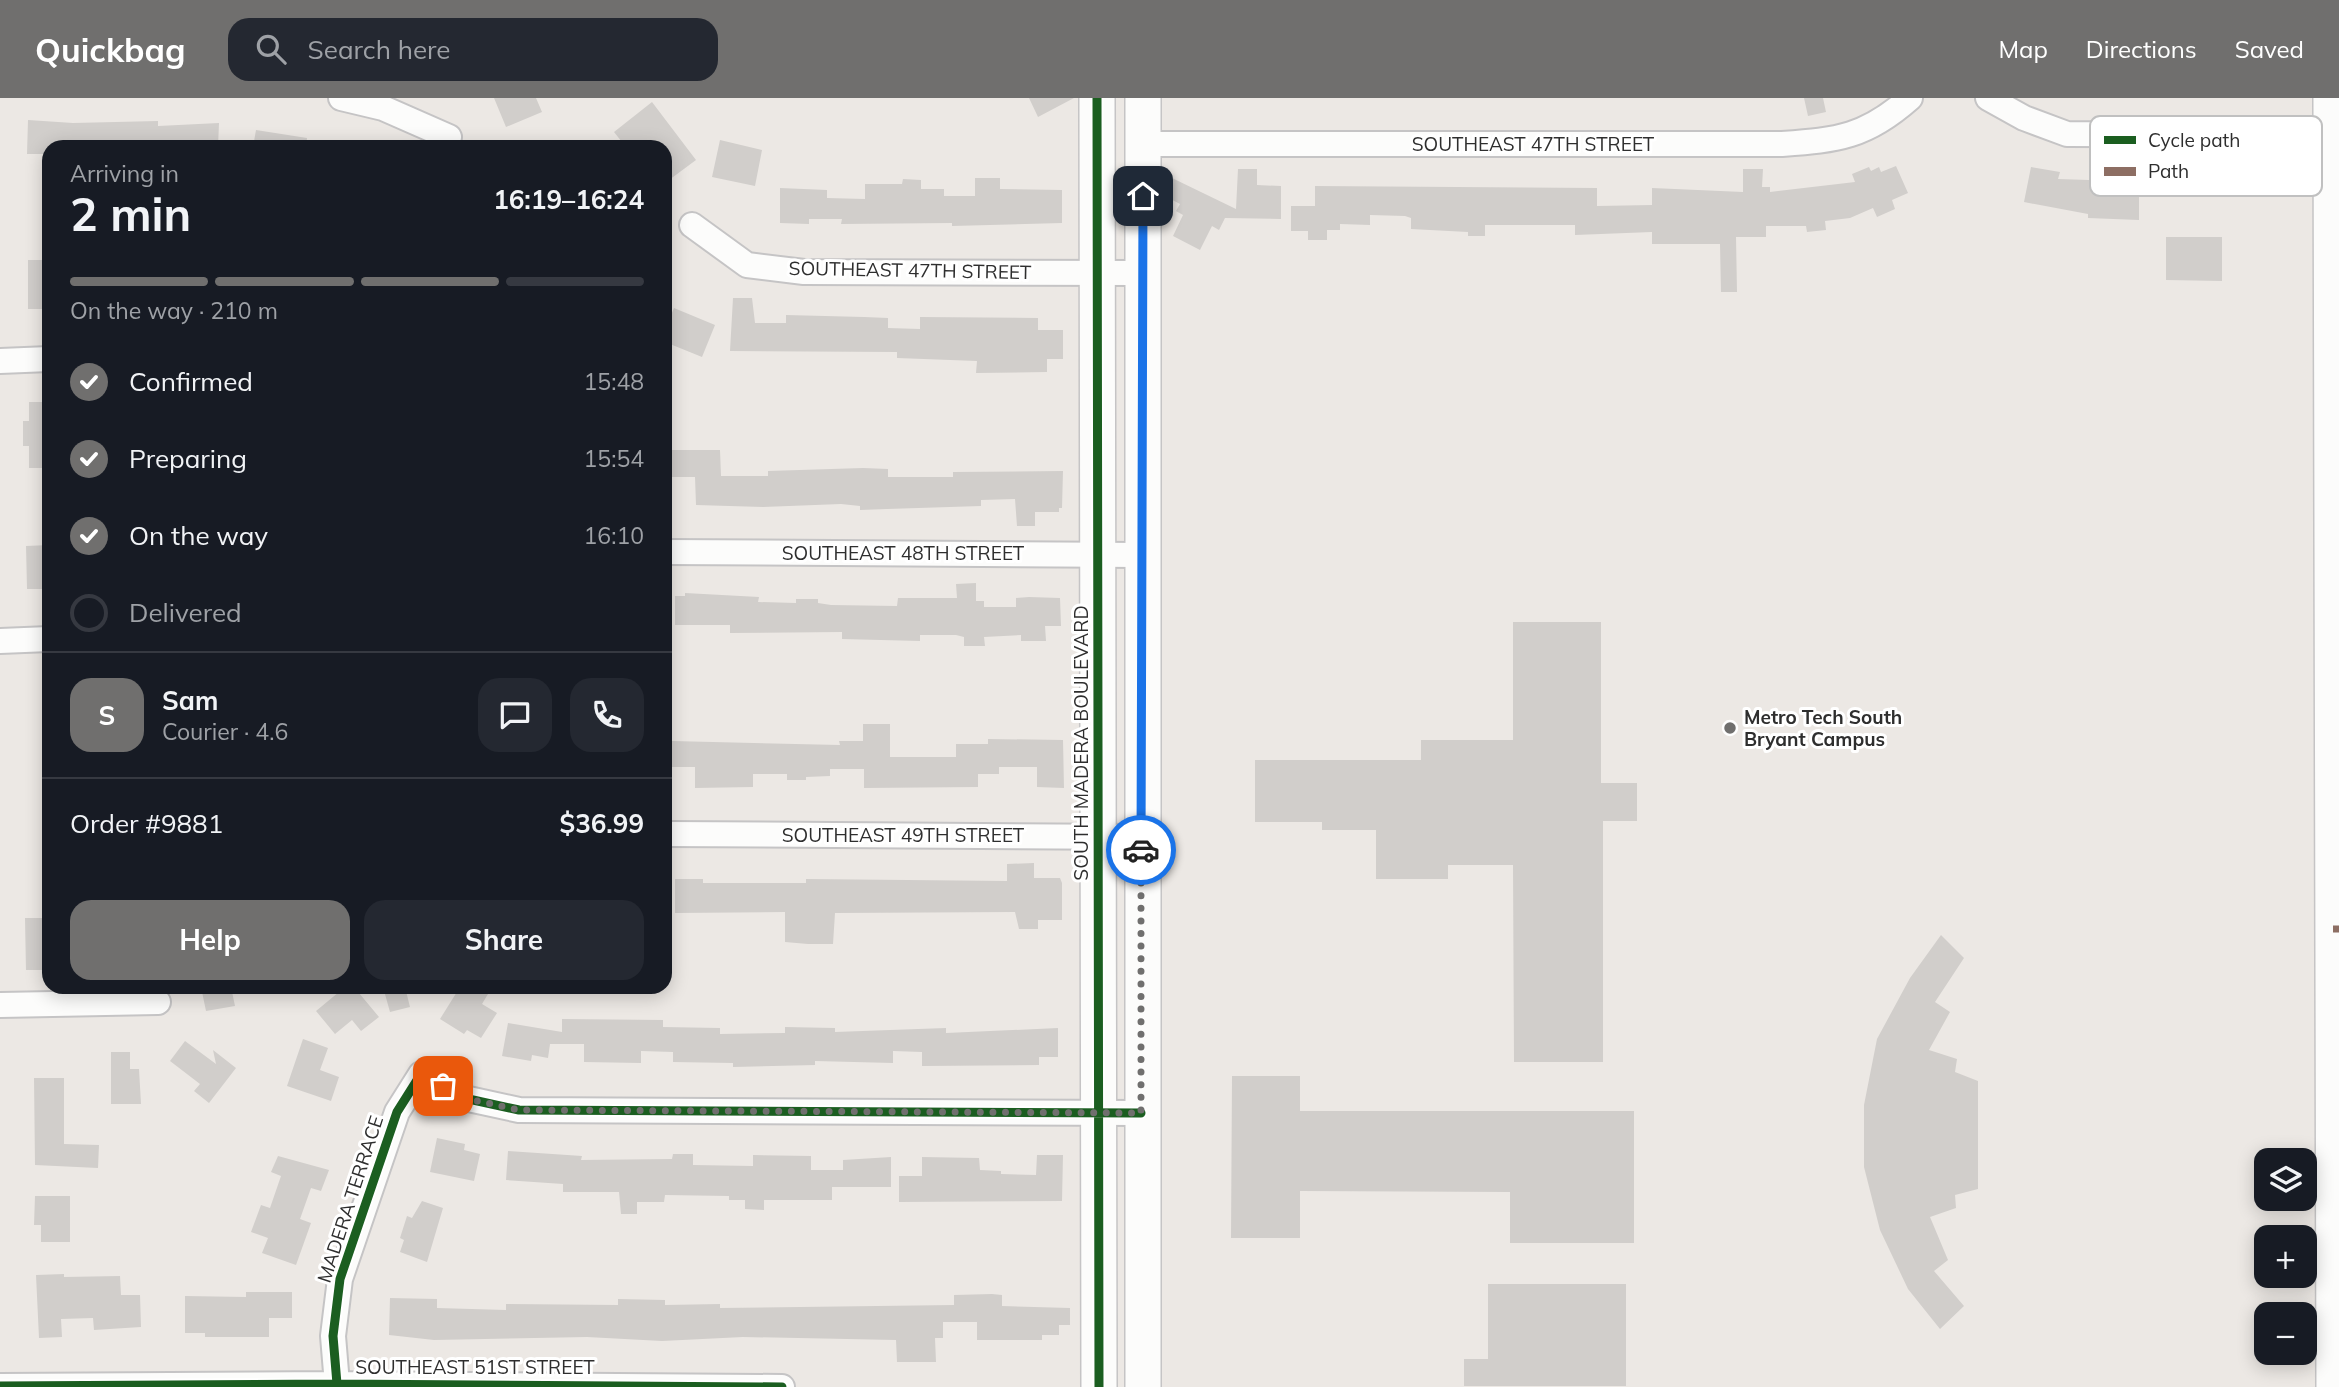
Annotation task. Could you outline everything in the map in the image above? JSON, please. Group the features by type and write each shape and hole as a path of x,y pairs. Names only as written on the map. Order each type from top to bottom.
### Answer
{"street":[{"path":"341,98 383,108 449,137"},
{"name":"SOUTH MADERA BOULEVARD","path":"1097,98 1099,1387"},
{"path":"1143,98 1143,1387"},
{"name":"SOUTHEAST 47TH STREET","path":"1143,144 1782,144 1840,139 1878,122 1910,98"},
{"path":"1988,98 2024,118 2067,134 2090,134"},
{"path":"2331,98 2336,1372"},
{"path":"2322,135 2331,135"},
{"name":"SOUTHEAST 47TH STREET","path":"692,225 747,265 804,272 1142,273"},
{"path":"0,361 42,359"},
{"name":"SOUTHEAST 48TH STREET","path":"672,552 1141,555"},
{"path":"0,641 42,639"},
{"name":"SOUTHEAST 49TH STREET","path":"672,834 1141,837"},
{"path":"0,1005 158,1002"},
{"name":"MADERA TERRACE","path":"337,1384 332,1336 340,1279 397,1112 421,1074 464,1098 519,1110 1099,1113"},
{"path":"1099,1113 1141,1113"},
{"name":"SOUTHEAST 51ST STREET","path":"0,1386 337,1384 782,1387"}],"building":[{"path":"494,98 536,98 542,112 506,127"},
{"path":"1029,98 1074,98 1038,117"},
{"path":"1804,98 1823,98 1826,112 1808,116"},
{"path":"652,102 696,160 672,178 672,140 620,140 614,132"},
{"path":"28,120 73,123 158,121 158,126 219,123 218,140 42,140 42,154 27,154"},
{"path":"256,130 307,138 307,140 254,140"},
{"path":"720,140 762,150 755,186 712,177"},
{"path":"1896,166 1908,193 1892,200 1895,209 1877,217 1873,208 1850,218 1825,221 1826,230 1807,232 1806,226 1766,226 1766,237 1736,237 1737,292 1721,292 1720,244 1652,244 1652,232 1575,235 1575,225 1485,225 1485,236 1468,236 1468,232 1411,229 1411,218 1405,216 1370,215 1370,225 1340,224 1340,230 1327,230 1327,240 1308,240 1308,231 1291,231 1291,206 1315,206 1315,186 1597,188 1597,206 1652,205 1652,188 1743,192 1743,169 1763,169 1762,187 1770,187 1770,192 1855,182 1852,174 1869,167 1871,171 1879,167 1881,172"},
{"path":"2031,167 2060,172 2058,179 2090,180 2090,196 2139,196 2139,220 2088,218 2088,214 2024,202"},
{"path":"1238,169 1257,169 1257,185 1281,186 1281,219 1225,218 1219,230 1212,226 1200,250 1173,236 1183,215 1176,211 1180,204 1163,195 1172,178 1236,209"},
{"path":"975,178 1000,178 1000,189 1062,190 1062,223 952,226 952,223 841,224 842,219 809,219 809,224 780,223 780,188 827,190 827,198 865,199 865,184 902,184 903,179 921,180 921,189 944,189 944,196 975,196"},
{"path":"2166,237 2222,237 2222,281 2166,280"},
{"path":"28,260 42,260 42,309 28,309"},
{"path":"733,298 752,298 755,323 786,323 786,315 864,317 888,318 888,328 920,329 920,317 1038,318 1038,330 1063,330 1063,359 1047,359 1047,372 976,373 977,361 897,358 897,352 730,351"},
{"path":"674,308 715,325 702,357 672,345"},
{"path":"29,402 42,402 42,468 29,468 29,446 23,446 23,421 29,421"},
{"path":"672,450 720,450 721,476 768,476 768,471 863,468 888,469 888,477 953,477 953,472 1063,471 1062,508 1059,508 1059,512 1035,512 1035,526 1017,526 1015,499 981,500 981,506 860,510 860,506 841,504 763,507 696,505 695,477 672,477"},
{"path":"42,545 42,589 27,589 26,546"},
{"path":"976,583 976,601 984,601 984,607 1016,607 1016,598 1060,598 1061,626 1045,626 1046,641 1021,641 1021,635 984,637 985,646 964,646 964,637 956,635 920,635 920,641 842,639 842,632 730,633 730,625 675,625 675,596 685,596 685,593 759,597 758,602 796,603 796,599 818,599 818,603 831,605 897,606 898,598 957,598 956,584"},
{"path":"1513,622 1601,622 1601,783 1637,783 1637,821 1603,821 1603,1062 1514,1062 1513,865 1448,865 1448,879 1376,879 1376,830 1322,830 1322,822 1255,822 1255,760 1421,760 1421,740 1513,740"},
{"path":"863,724 890,724 890,757 956,757 956,744 988,744 988,739 1063,740 1064,788 1037,787 1037,767 999,767 999,774 978,774 978,787 864,788 864,769 830,769 830,776 806,777 806,780 787,780 787,774 753,774 753,787 695,788 695,767 672,767 672,741 840,745 839,741 863,741"},
{"path":"1034,863 1034,878 1060,878 1062,883 1062,920 1038,920 1038,929 1019,929 1015,912 835,913 833,944 808,944 785,942 785,912 675,913 675,879 703,879 703,883 806,883 806,879 1007,881 1007,864"},
{"path":"25,918 42,918 42,970 26,970"},
{"path":"1941,935 1964,958 1935,1002 1950,1012 1929,1050 1957,1059 1955,1072 1978,1081 1978,1189 1955,1195 1956,1208 1930,1217 1948,1260 1934,1271 1964,1306 1940,1329 1908,1289 1880,1230 1864,1167 1864,1105 1877,1039 1910,978"},
{"path":"202,994 232,994 235,1006 206,1011"},
{"path":"337,994 360,994 379,1017 361,1031 352,1020 335,1034 316,1011"},
{"path":"385,994 407,994 410,1007 390,1012"},
{"path":"456,994 488,994 482,1004 497,1013 481,1038 467,1030 464,1034 440,1019"},
{"path":"562,1019 663,1020 663,1027 720,1028 720,1034 785,1033 785,1027 835,1028 835,1032 946,1028 946,1033 1058,1028 1058,1057 1039,1057 1039,1065 922,1066 922,1052 893,1051 893,1063 815,1061 815,1065 733,1067 733,1063 673,1062 673,1052 641,1051 641,1063 584,1062 584,1044 550,1044 548,1058 532,1055 531,1061 502,1056 508,1023 562,1032"},
{"path":"303,1039 328,1048 320,1070 339,1077 331,1101 287,1086"},
{"path":"185,1041 216,1064 213,1050 236,1068 209,1103 194,1091 200,1084 170,1061"},
{"path":"111,1052 130,1052 130,1069 139,1069 141,1104 111,1104"},
{"path":"1232,1076 1300,1076 1300,1111 1634,1111 1634,1243 1510,1243 1510,1192 1300,1191 1300,1238 1231,1238"},
{"path":"34,1078 64,1078 64,1144 99,1145 98,1168 35,1165"},
{"path":"437,1138 465,1144 464,1150 480,1154 474,1181 430,1172"},
{"path":"508,1151 582,1156 581,1160 672,1159 673,1154 693,1154 693,1165 753,1166 753,1155 811,1156 811,1170 843,1170 843,1160 891,1157 891,1187 832,1187 832,1200 764,1200 764,1210 745,1209 745,1200 729,1200 729,1196 665,1195 664,1202 637,1202 637,1214 621,1214 619,1192 563,1192 563,1184 506,1180"},
{"path":"1037,1155 1063,1155 1062,1201 899,1202 899,1176 922,1176 922,1157 979,1158 980,1170 1001,1171 1001,1174 1036,1175"},
{"path":"278,1156 329,1170 321,1191 311,1188 300,1219 311,1223 296,1265 262,1253 268,1238 251,1232 261,1205 270,1208 281,1176 271,1172"},
{"path":"35,1196 70,1196 70,1242 41,1242 41,1225 34,1225"},
{"path":"422,1201 443,1208 427,1262 400,1252 404,1240 400,1238 407,1216 412,1218"},
{"path":"64,1274 64,1277 120,1276 121,1295 140,1295 141,1327 94,1330 93,1318 61,1319 62,1337 39,1338 36,1275"},
{"path":"1488,1284 1626,1284 1626,1386 1464,1386 1464,1359 1488,1359"},
{"path":"246,1292 292,1292 292,1318 269,1318 269,1337 205,1337 205,1333 185,1333 185,1296 246,1297"},
{"path":"954,1295 1002,1295 1002,1306 1070,1308 1070,1325 1059,1325 1059,1335 1042,1335 1042,1340 977,1340 977,1322 943,1322 943,1338 935,1338 936,1362 897,1362 896,1340 743,1337 662,1341 587,1337 434,1340 389,1335 390,1298 437,1299 437,1308 506,1310 506,1304 618,1305 618,1299 665,1300 665,1305 720,1304 720,1308 954,1305"}],"marked path":[{"path":"2333,929 2339,929"}],"cycle path":[{"path":"1097,98 1099,1387"},
{"path":"337,1384 333,1336 340,1279 397,1112 421,1074 464,1098 519,1110 1141,1113"},
{"path":"0,1386 337,1384 782,1387"}],"way so far":[{"path":"443,1086 464,1098 519,1110 1141,1113 1141,850"}],"place":[{"name":"Metro Tech South Bryant Campus","path":"1730,728"}],"route":[{"path":"1141,850 1143,196"}]}
